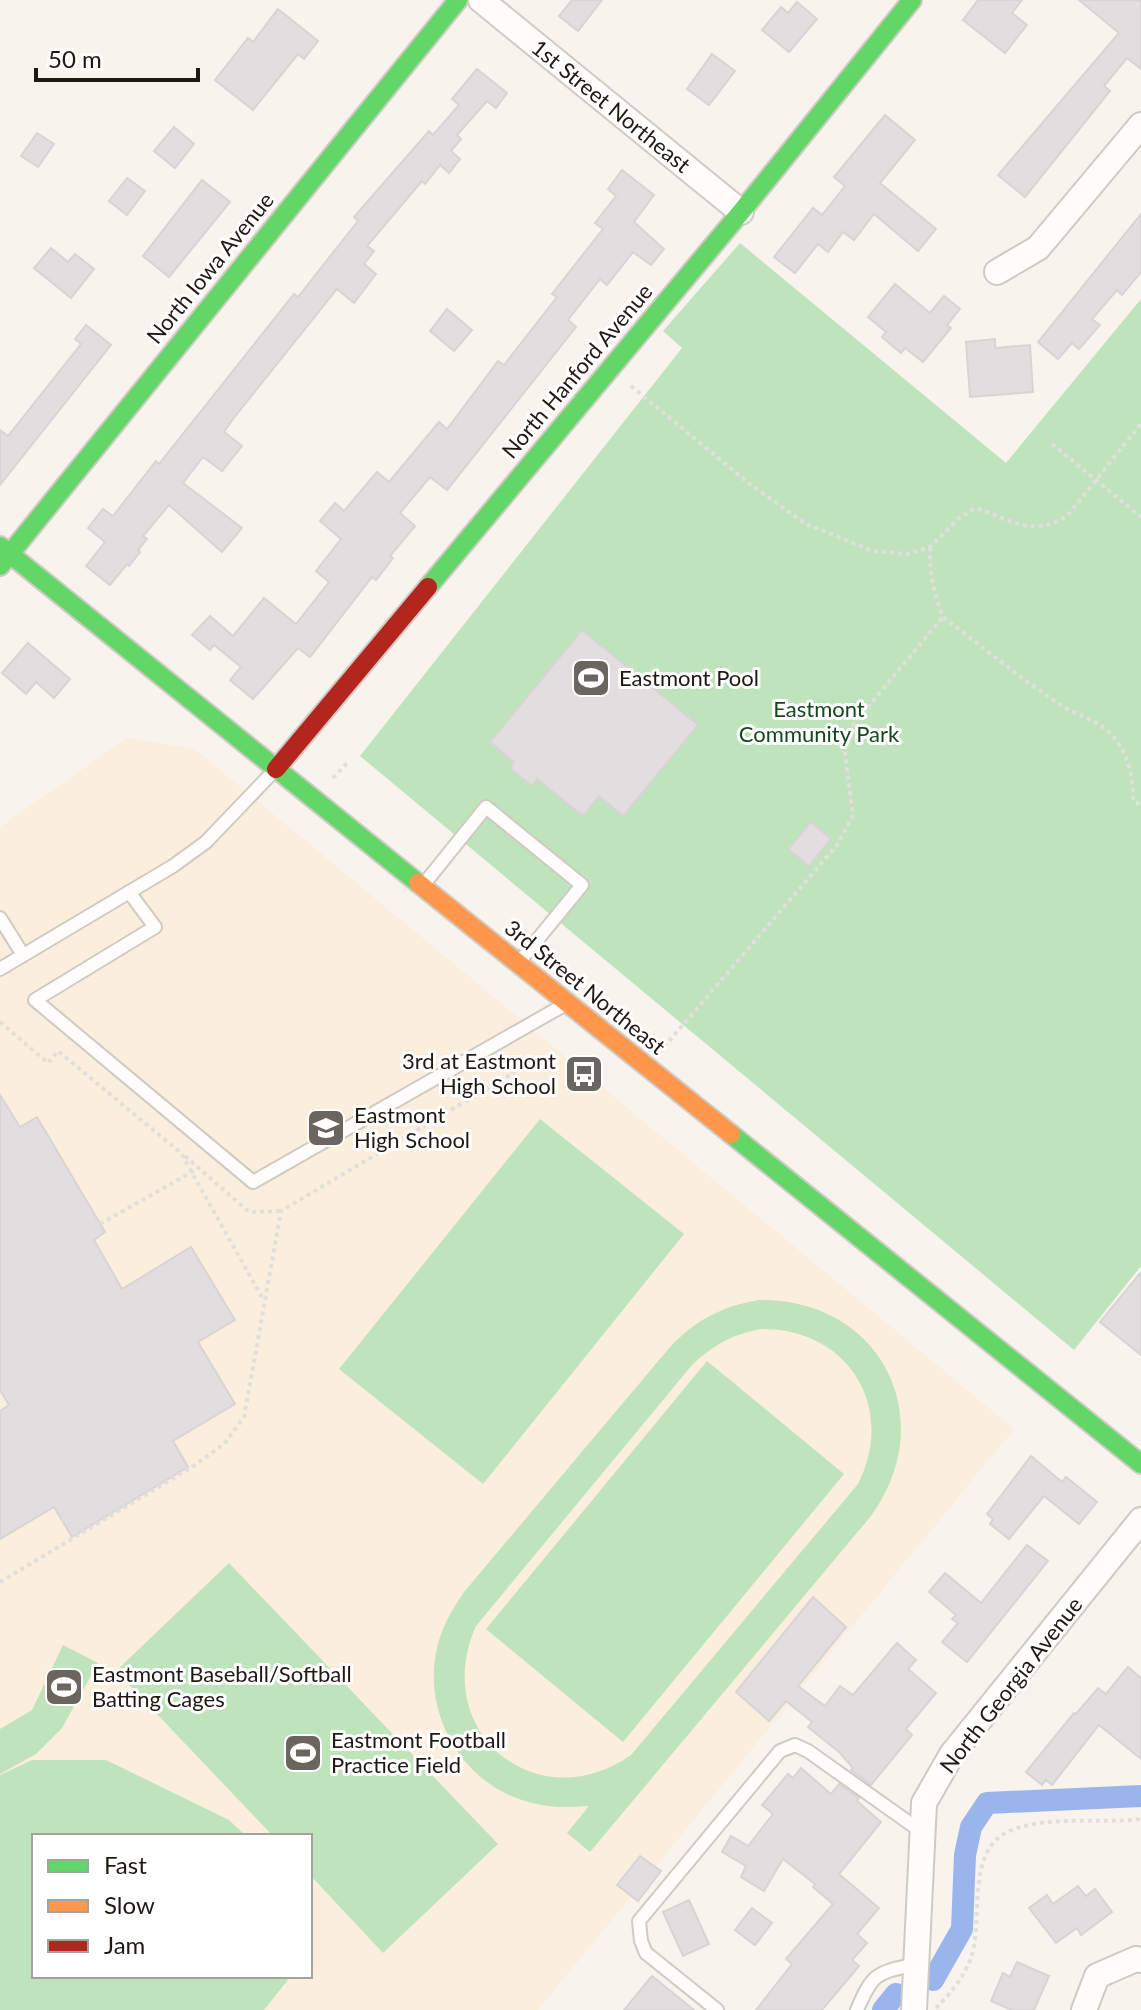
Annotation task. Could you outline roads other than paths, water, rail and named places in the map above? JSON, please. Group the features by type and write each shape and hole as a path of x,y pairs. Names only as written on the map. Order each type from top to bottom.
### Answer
{"street":[{"name":"North Iowa Avenue","path":"3,556 458,0"},
{"name":"1st Street Northeast","path":"481,0 741,212"},
{"name":"North Hanford Avenue","path":"276,769 741,212 912,0"},
{"path":"997,272 1038,248 1141,125"},
{"name":"3rd Street Northeast","path":"3,556 276,769 1141,1464"},
{"name":"North Georgia Avenue","path":"914,2010 924,1803 952,1754 1141,1520"},
{"path":"1084,2010 1097,1976 1136,1959 1141,1960"}],"lane":[{"path":"0,969 173,866 206,842 276,769"},
{"path":"422,887 486,807 582,885 518,964"},
{"path":"129,892 155,927 35,1000 253,1182 567,1003"},
{"path":"0,918 23,955"},
{"path":"717,2010 646,1953 639,1921 780,1751 795,1745 808,1751 922,1832"},
{"path":"857,2010 868,1983 875,1977 882,1972 916,1964"}],"waterway":[{"path":"933,1980 962,1929 965,1855 971,1827 987,1803 1141,1796"},
{"path":"883,2010 896,1994"}],"place":[{"name":"Eastmont Pool","path":"591,678"},
{"name":"3rd at Eastmont High School","path":"584,1074"},
{"name":"Eastmont High School","path":"326,1128"},
{"name":"Eastmont Baseball/Softball Batting Cages","path":"64,1687"},
{"name":"Eastmont Football Practice Field","path":"303,1753"}],"park label":[{"name":"Eastmont Community Park","path":"819,722"}]}
